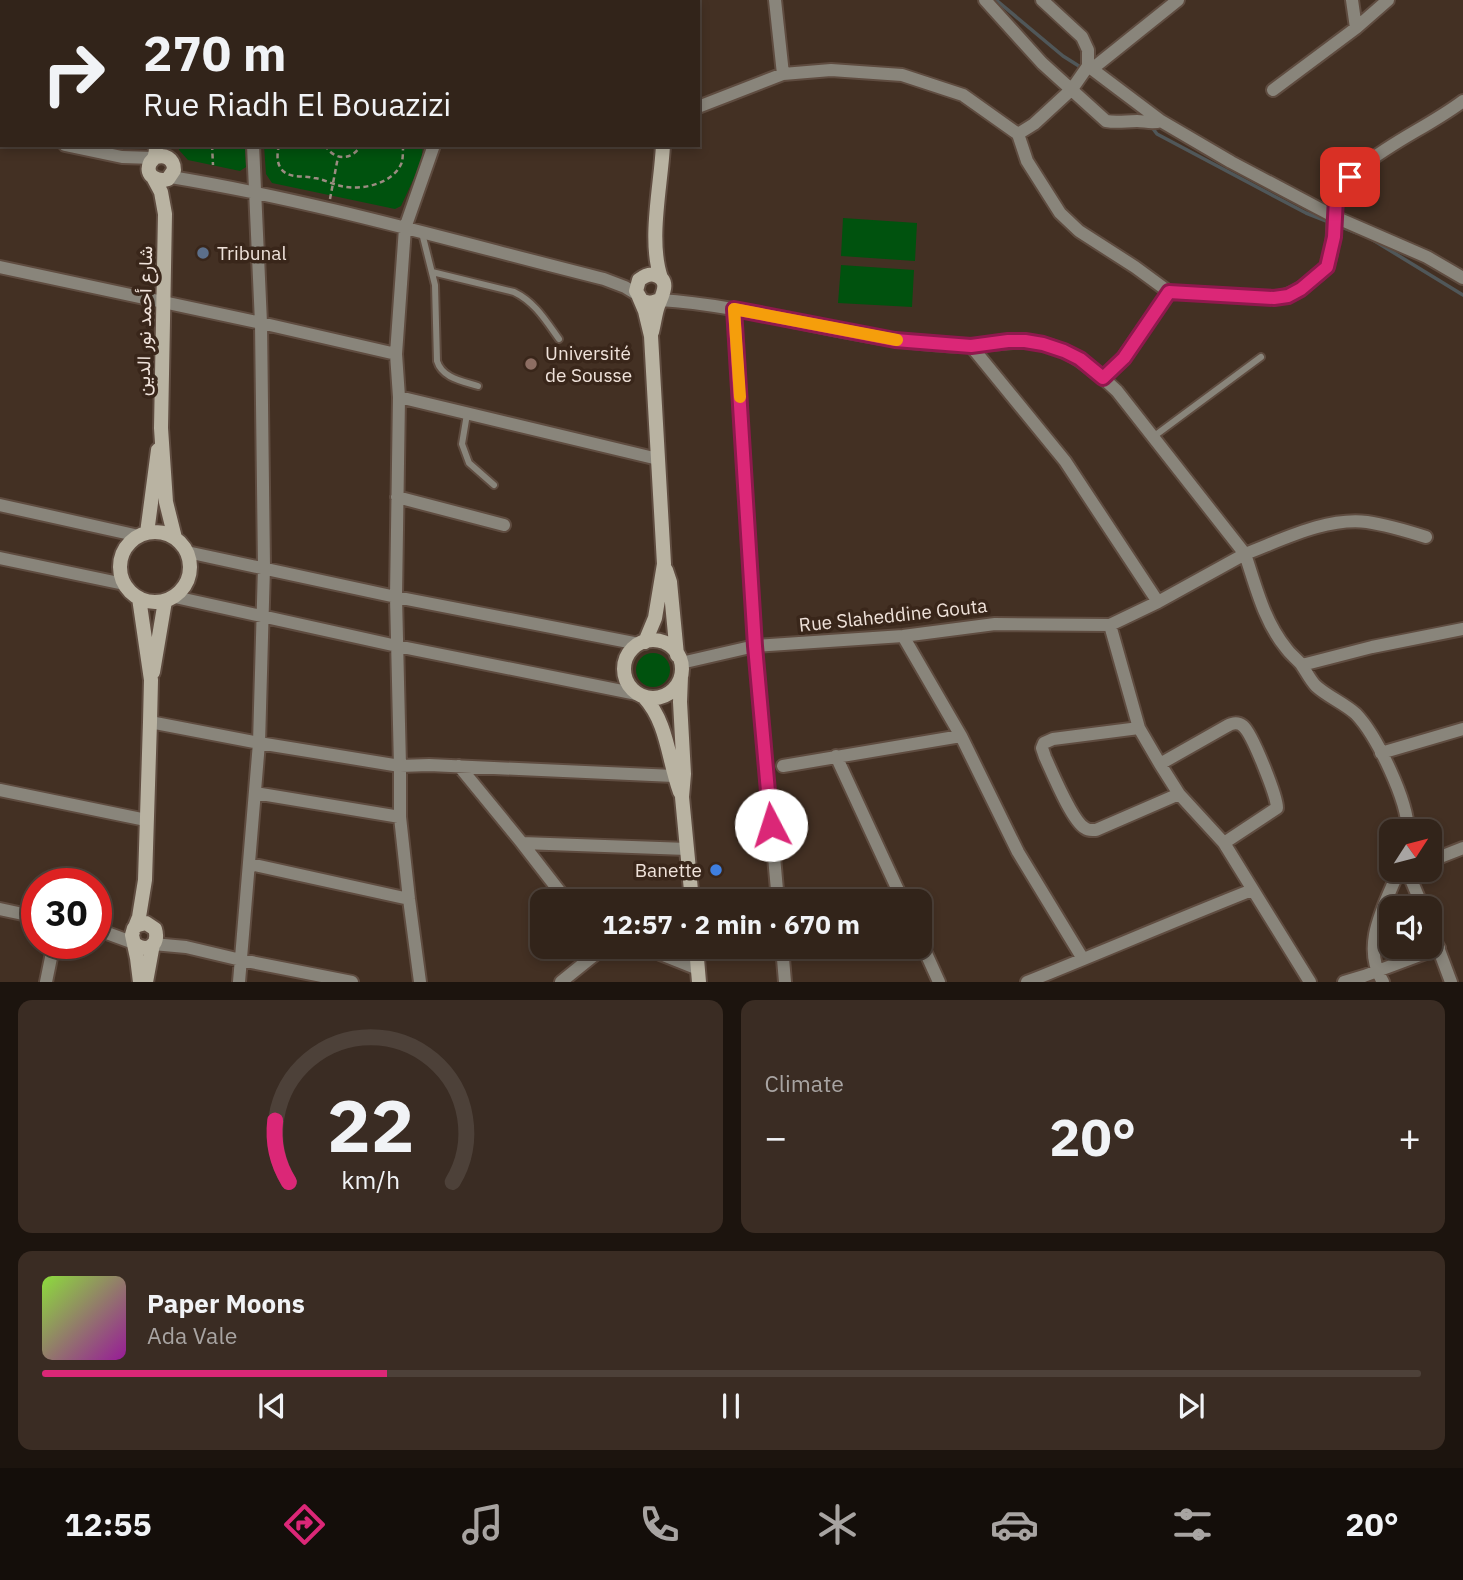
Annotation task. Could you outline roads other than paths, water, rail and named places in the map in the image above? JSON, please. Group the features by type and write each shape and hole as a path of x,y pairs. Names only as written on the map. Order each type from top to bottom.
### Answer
{"street":[{"path":"775,0 783,74"},
{"path":"985,0 1042,62 1106,121 1161,121"},
{"path":"1042,0 1082,37 1088,50 1090,68 1161,121 1335,217 1427,257 1463,278"},
{"path":"1018,134 1034,124 1072,89 1090,68 1178,0"},
{"path":"1352,0 1356,28"},
{"path":"1273,90 1356,28 1388,0"},
{"path":"700,106 783,74 831,70 902,75 963,95 1018,134 1027,161 1060,213 1079,232 1169,292 1274,298 1288,296 1301,289 1327,267 1334,237 1336,198 1340,188 1350,177 1381,152 1463,102"},
{"path":"74,147 122,157 155,152 170,159 172,167"},
{"name":"شارع أحمد نور الدين","path":"161,428 165,214 172,167 167,147"},
{"path":"239,982 259,743 264,567 261,323 253,147"},
{"path":"420,982 400,817 396,597 399,397 396,354 404,228 433,147"},
{"path":"651,336 656,312 665,292 657,266 654,242 663,147"},
{"path":"153,178 149,169 155,152"},
{"path":"122,157 161,181 172,167"},
{"path":"172,167 214,184 328,208 604,279 625,287 647,303 660,300 695,302 895,340 971,346 1025,341 1043,344 1080,359 1117,391 1245,554 1263,611 1284,647 1316,686 1354,713 1367,727 1404,804 1408,819"},
{"name":"شارع أحمد نور الدين","path":"153,178 161,192 165,214"},
{"path":"642,643 655,618 664,564 651,336 636,287 654,242"},
{"path":"0,267 396,354"},
{"path":"604,279 639,280 647,275 657,276 678,294 695,302"},
{"path":"1103,378 1124,358 1169,292"},
{"path":"734,309 755,646 777,889"},
{"path":"971,346 1065,461 1158,602"},
{"path":"399,397 659,459"},
{"path":"161,428 143,535 128,544 122,557 120,570 124,584 133,594 152,603 170,599 262,616 397,646 640,695 653,698 671,692 677,685 680,665 671,648 663,643 654,640 631,650 626,658 625,678 630,687 640,695 654,708 662,726 682,797"},
{"path":"161,428 166,502 175,538"},
{"path":"397,497 504,525"},
{"path":"0,505 143,535 161,532 182,544 191,565 188,580 170,599 150,680"},
{"path":"1310,982 1224,843 1180,794 1139,728 1110,625 1245,554 1316,527 1365,522 1426,537"},
{"path":"187,552 396,597 642,643"},
{"path":"0,558 124,584"},
{"path":"664,564 670,582 680,665 684,774 682,797 691,889"},
{"path":"139,598 150,680 145,880 134,933 140,982"},
{"name":"Rue Slaheddine Gouta","path":"680,665 755,646 903,636 995,624 1110,625"},
{"path":"1301,665 1372,647 1463,629"},
{"path":"903,636 961,736 1018,852 1083,960"},
{"path":"150,722 400,766 459,766 674,776"},
{"path":"1160,764 1233,723 1242,725 1257,751 1278,804 1275,811 1224,843"},
{"path":"1139,728 1053,739 1044,743 1042,748 1045,757 1073,814 1084,828 1096,830 1180,794"},
{"path":"1381,753 1463,729"},
{"path":"783,766 961,736"},
{"path":"836,756 897,889"},
{"path":"459,766 558,889"},
{"path":"0,790 146,820"},
{"path":"255,793 400,817"},
{"path":"522,843 687,849"},
{"path":"1442,856 1463,848"},
{"path":"250,864 408,899"},
{"path":"145,880 155,935 146,982"},
{"path":"1379,976 1374,955 1377,927 1397,882"},
{"path":"1027,982 1252,890"},
{"path":"0,909 21,914"},
{"path":"134,933 142,923 146,923 155,935 186,947 352,982"},
{"path":"112,931 134,933"},
{"path":"134,933 137,946 145,948 155,935"},
{"path":"1442,956 1451,982"},
{"path":"46,982 51,959"},
{"path":"561,982 588,959"},
{"path":"668,959 699,975"},
{"path":"783,959 785,982"},
{"path":"929,959 939,982"},
{"path":"1344,982 1379,976 1415,959"}],"lane":[{"path":"422,233 435,285 439,368 447,375 478,386"},
{"path":"432,272 526,297 559,339"},
{"path":"1153,437 1261,357"},
{"path":"467,414 462,444 469,463 494,485"}],"waterway":[{"path":"996,0 1063,56 1082,68"},
{"path":"1151,126 1157,134 1306,213 1357,233"},
{"path":"1368,237 1463,295"}],"place":[{"name":"Tribunal","path":"203,253"},
{"name":"Université de Sousse","path":"531,364"},
{"name":"Banette","path":"716,870"}]}
